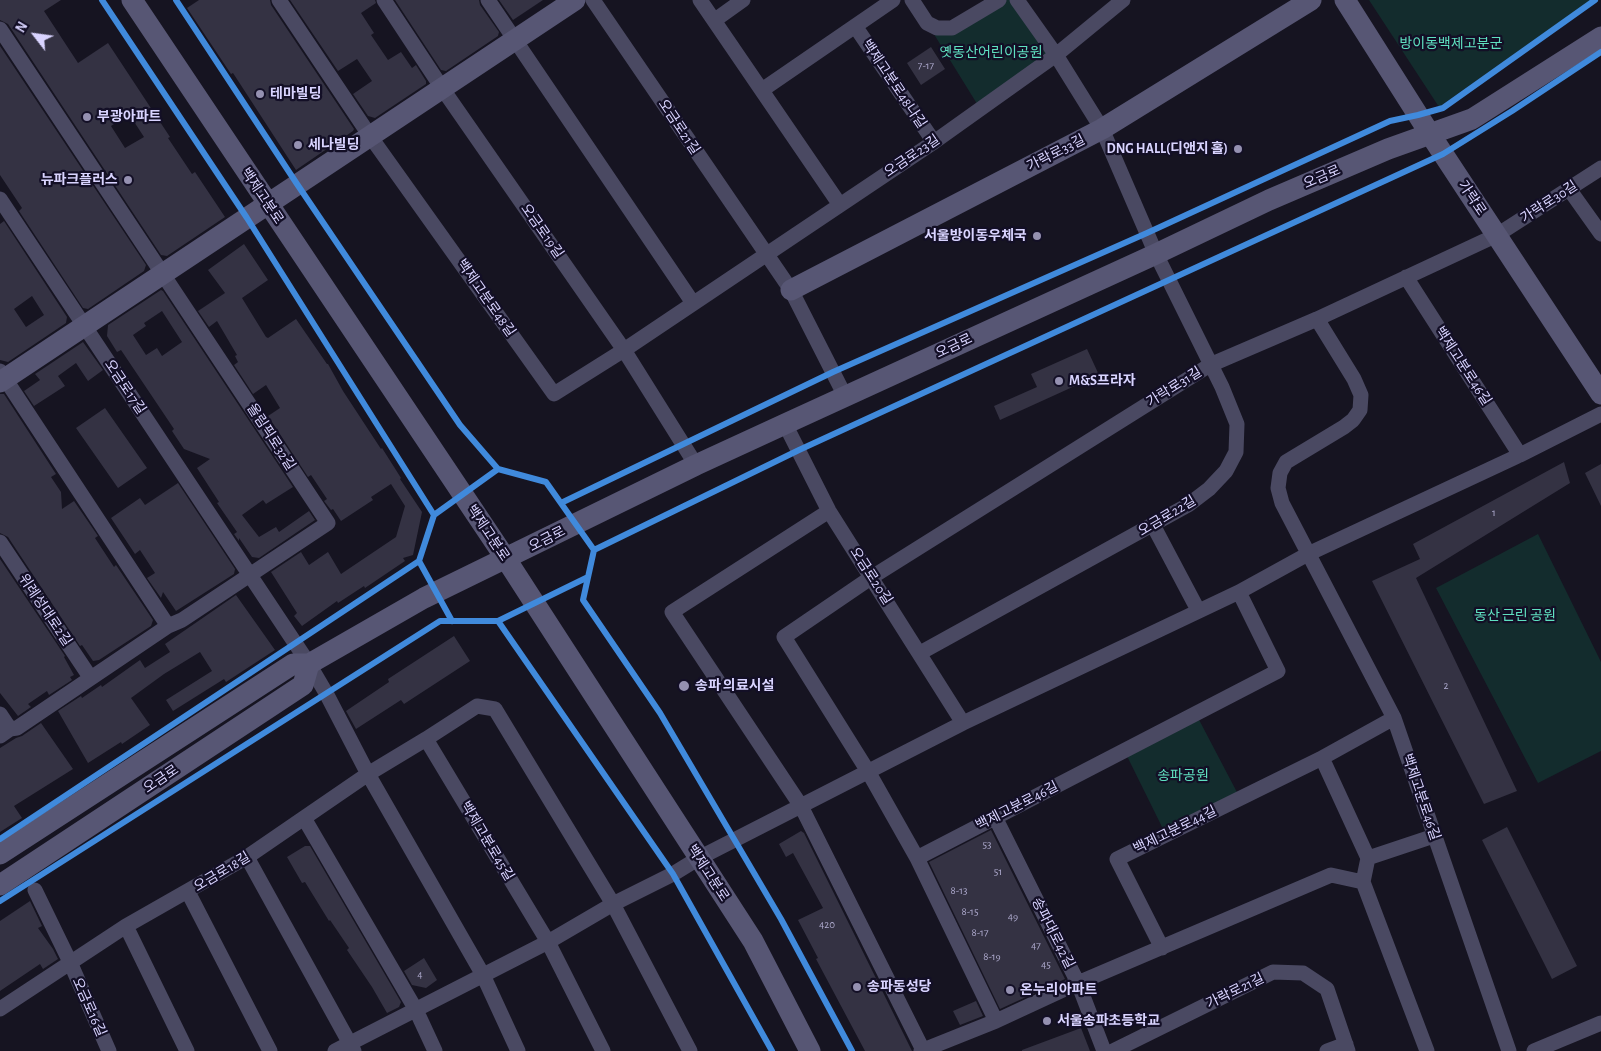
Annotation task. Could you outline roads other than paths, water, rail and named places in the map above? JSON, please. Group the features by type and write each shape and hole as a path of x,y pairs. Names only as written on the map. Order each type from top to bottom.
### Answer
{"main road":[{"name":"백제고분로","path":"132,0 506,560 753,941 810,1051"},
{"path":"2,377 84,326 575,0"},
{"name":"가락로33길","path":"791,290 1102,129 1311,0"},
{"name":"가락로","path":"1345,0 1430,134 1601,394"},
{"name":"오금로","path":"0,854 293,664 309,664 424,598 506,560 696,465 1156,254 1269,200 1388,149 1472,119 1601,37"},
{"name":"오금로","path":"0,885 303,685 309,664"}],"street":[{"name":"백제고분로48길","path":"279,0 370,136 554,394 624,350"},
{"name":"오금로19길","path":"384,0 442,88 624,350 696,465"},
{"path":"488,0 693,303"},
{"name":"오금로21길","path":"593,0 791,290 845,396"},
{"path":"700,0 840,205"},
{"path":"715,20 744,0"},
{"name":"백제고분로48나길","path":"762,90 893,0"},
{"path":"912,0 927,23 937,28 952,28 999,0"},
{"path":"1017,0 1056,55 1102,129 1156,254"},
{"name":"오금로23길","path":"766,254 934,142 1056,55 1122,0"},
{"name":"백제고분로48나길","path":"855,26 934,142"},
{"name":"올림픽로32길","path":"0,29 328,522 250,575"},
{"name":"가락로30길","path":"1497,235 1601,168"},
{"path":"1569,189 1601,234"},
{"name":"오금로17길","path":"0,200 309,664"},
{"name":"가락로31길","path":"872,577 1210,365 1317,319 1497,235"},
{"path":"624,350 766,254"},
{"name":"오금로22길","path":"920,653 1188,506 1208,490 1226,471 1236,452 1237,424 1222,387 1156,254"},
{"name":"백제고분로46길","path":"1406,277 1520,455"},
{"name":"백제고분로46길","path":"1317,319 1354,379 1361,395 1360,410 1353,420 1344,427 1286,462 1280,473 1278,488 1282,503 1394,718 1509,1051"},
{"path":"2,377 168,626"},
{"path":"335,1051 352,1047 416,1010 548,942 613,904 699,858 963,723 1239,592 1308,554 1520,455 1601,414"},
{"name":"오금로20길","path":"785,424 829,511 963,723"},
{"path":"829,511 672,612 800,806 922,1050 996,1020 1331,875 1363,882"},
{"path":"1153,525 1198,610"},
{"name":"위례성대로2길","path":"0,542 90,677"},
{"path":"0,714 5,732 17,728 86,683 90,677 250,575"},
{"path":"872,577 784,637 869,772 917,858 996,1020"},
{"name":"백제고분로46길","path":"917,858 1278,671 1239,592"},
{"path":"309,664 368,774 483,975 518,1051"},
{"name":"오금로18길","path":"70,962 126,926 247,857 368,774 477,706 495,709 613,904"},
{"name":"백제고분로44길","path":"1162,948 1117,859 1322,758 1394,718"},
{"name":"백제고분로45길","path":"426,739 548,942 603,1051"},
{"path":"1322,758 1368,858 1363,882 1427,1051"},
{"name":"송파대로42길","path":"995,817 1078,983 1104,1051"},
{"path":"304,818 416,1010 435,1051"},
{"path":"1368,858 1434,836"},
{"path":"247,857 352,1047"},
{"name":"오금로16길","path":"35,890 70,962 107,1050"},
{"path":"188,892 270,1051"},
{"path":"613,904 690,1051"},
{"path":"126,926 187,1051"},
{"name":"오금로16길","path":"0,1009 70,962"},
{"name":"가락로21길","path":"1113,1051 1273,972 1303,974 1327,989 1347,1048"},
{"path":"1534,1051 1601,1023"},
{"path":"1327,1051 1347,1048"}],"place":[{"name":"테마빌딩","path":"260,94"},
{"name":"부광아파트","path":"87,117"},
{"name":"세나빌딩","path":"298,145"},
{"name":"DNG HALL(디앤지 홀)","path":"1238,149"},
{"name":"뉴파크플러스","path":"128,180"},
{"name":"서울방이동우체국","path":"1037,236"},
{"name":"M&S프라자","path":"1059,381"},
{"name":"송파 의료시설","path":"684,686"},
{"name":"송파동성당","path":"857,987"},
{"name":"온누리아파트","path":"1010,990"},
{"name":"서울송파초등학교","path":"1047,1021"}],"park label":[{"name":"방이동백제고분군","path":"1451,44"},
{"name":"옛동산어린이공원","path":"991,53"},
{"name":"동산 근린 공원","path":"1515,616"},
{"name":"송파공원","path":"1183,776"}]}
